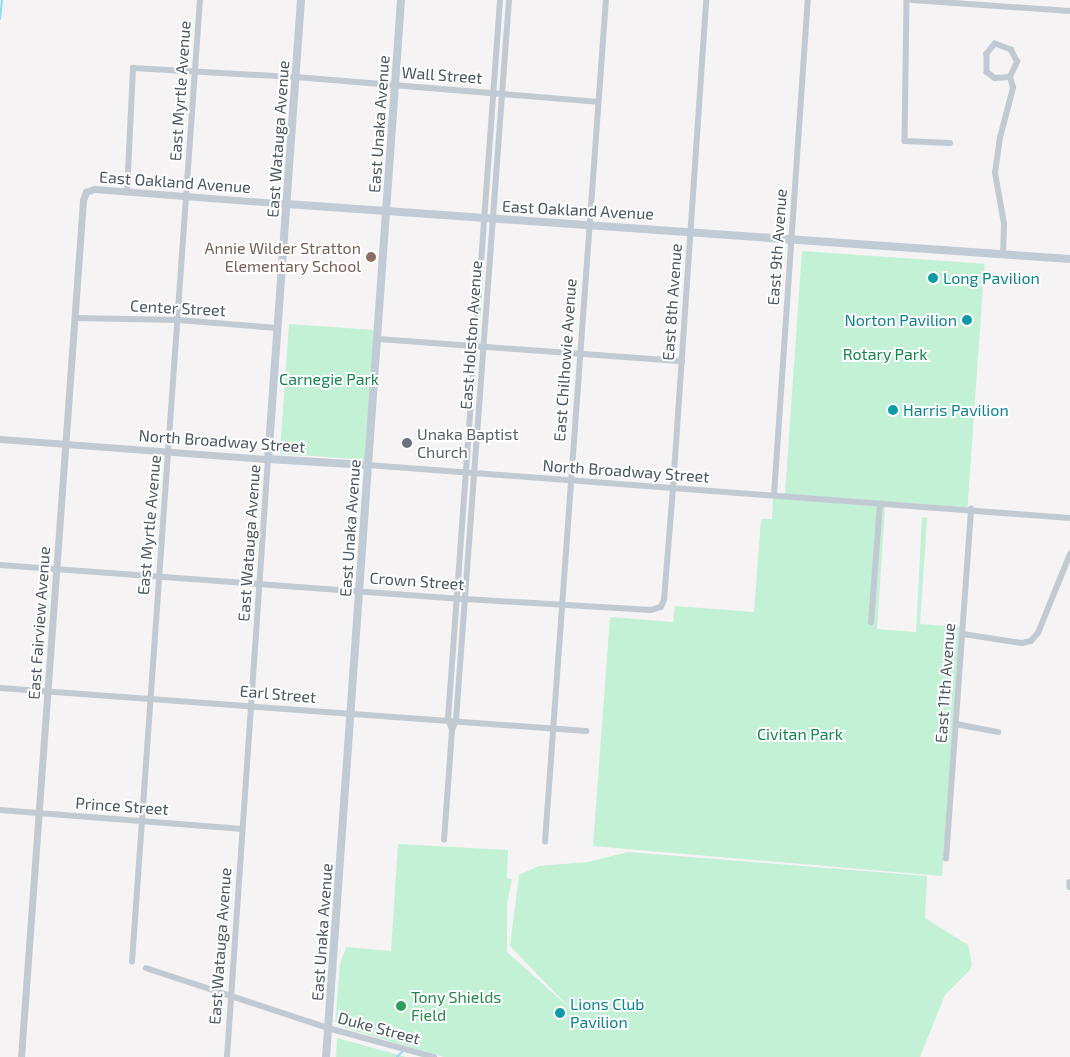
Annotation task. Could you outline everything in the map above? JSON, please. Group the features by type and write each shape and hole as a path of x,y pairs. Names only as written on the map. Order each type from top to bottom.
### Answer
{"main road":[{"name":"East Watauga Avenue","path":"268,459 301,0"},
{"name":"East Unaka Avenue","path":"326,1057 368,465 379,338 401,0"},
{"name":"East Oakland Avenue","path":"286,204 792,237 1070,259"},
{"name":"North Broadway Street","path":"268,459 368,465"}],"street":[{"name":"East Myrtle Avenue","path":"132,962 200,0"},
{"name":"East Holston Avenue","path":"452,730 448,719 500,0"},
{"name":"East Holston Avenue","path":"444,840 452,730 456,720 509,0"},
{"name":"East Chilhowie Avenue","path":"545,842 606,0"},
{"name":"East 8th Avenue","path":"663,605 673,488 706,0"},
{"name":"East 9th Avenue","path":"774,496 808,0"},
{"path":"906,0 905,141 950,143"},
{"path":"912,0 958,1 1070,11"},
{"path":"995,44 1006,46 1015,55 1015,70 1010,77 996,78 987,72 987,54 995,44"},
{"name":"Wall Street","path":"127,192 133,68 296,77 598,102"},
{"path":"1003,254 1004,224 995,179 1000,138 1013,88 1010,77"},
{"name":"East Oakland Avenue","path":"86,192 94,189 286,204"},
{"name":"East Fairview Avenue","path":"21,1057 86,192"},
{"name":"Center Street","path":"76,318 178,320 278,328"},
{"path":"379,338 476,345 484,348 682,361"},
{"name":"North Broadway Street","path":"0,439 268,459"},
{"name":"East Watauga Avenue","path":"226,1057 268,459"},
{"name":"North Broadway Street","path":"368,465 880,504 971,509 1070,518"},
{"path":"871,623 880,504"},
{"name":"East 11th Avenue","path":"946,859 971,509"},
{"path":"963,634 1022,643 1031,641 1038,633 1070,554"},
{"name":"Crown Street","path":"0,565 563,605 651,610 663,605"},
{"name":"Earl Street","path":"0,688 351,714 448,719 586,731"},
{"path":"956,724 998,732"},
{"name":"Prince Street","path":"0,810 242,829"},
{"path":"1070,882 1070,887"},
{"name":"Duke Street","path":"146,968 328,1028 434,1057"}],"green space":[{"name":"Rotary Park","path":"802,251 985,264 968,507 785,494"},
{"name":"Carnegie Park","path":"289,324 378,330 369,460 280,454"},
{"name":"Civitan Park","path":"773,498 885,507 877,629 916,632 922,517 927,518 920,624 960,627 942,876 593,846 610,617 673,622 675,606 754,612 761,519 772,519"},
{"path":"398,844 508,850 507,878 512,879 507,904 507,952 571,1009 510,946 519,875 539,866 588,862 628,852 927,876 925,918 968,945 972,964 970,970 945,995 920,1057 444,1057 335,1025 340,964 346,947 391,951"},
{"path":"337,1038 406,1057 336,1057"}],"waterway":[{"path":"0,19 2,0"},
{"path":"397,1057 402,1052"}],"place":[{"name":"Annie Wilder Stratton Elementary School","path":"371,257"},
{"name":"Long Pavilion","path":"933,278"},
{"name":"Norton Pavilion","path":"967,320"},
{"name":"Harris Pavilion","path":"893,410"},
{"name":"Unaka Baptist Church","path":"407,443"},
{"name":"Tony Shields Field","path":"401,1006"},
{"name":"Lions Club Pavilion","path":"560,1013"}]}
